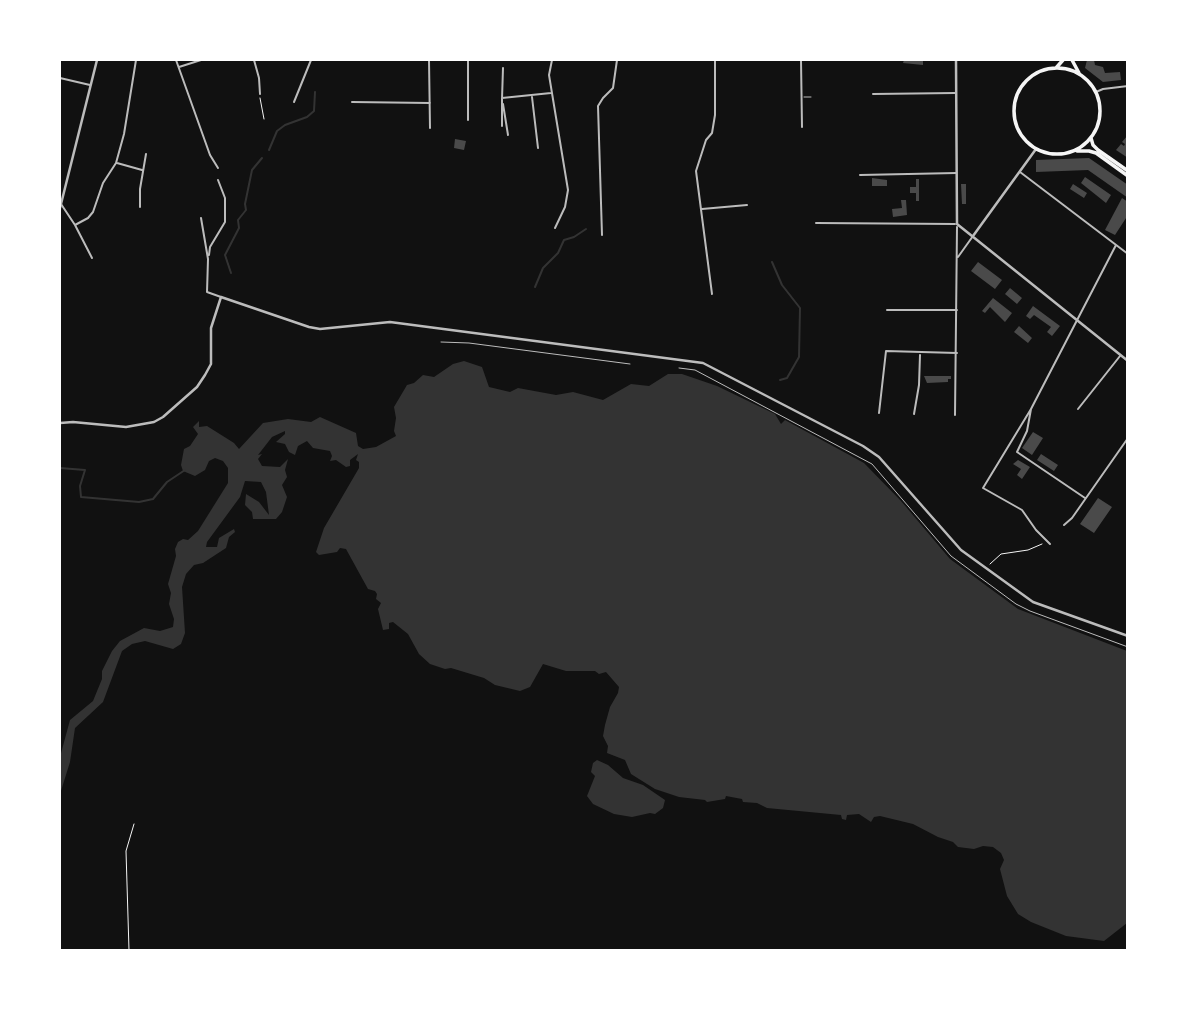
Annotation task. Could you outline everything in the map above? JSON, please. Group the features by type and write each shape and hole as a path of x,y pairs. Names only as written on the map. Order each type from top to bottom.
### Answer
{"main road":[{"path":"1054,69 1063,60"},
{"path":"1071,152 1091,138 1100,114 1096,92 1080,75 1072,60"},
{"path":"1080,75 1069,70 1054,69 1029,79 1016,100 1017,125 1025,139 1036,149 1050,154 1089,150 1128,176"},
{"path":"1091,138 1098,150 1128,171"}],"street":[{"path":"92,258 75,225 60,206 97,60"},
{"path":"75,225 93,212 103,183 116,163 124,134 136,60"},
{"path":"176,60 210,155 218,168"},
{"path":"178,67 201,60"},
{"path":"254,60 260,94"},
{"path":"294,102 310,60"},
{"path":"429,60 430,128"},
{"path":"468,60 468,120"},
{"path":"552,60 549,75 568,190 565,206 555,228"},
{"path":"602,235 598,106 613,88 617,60"},
{"path":"712,294 696,171 706,140 711,135 715,115 715,60"},
{"path":"801,60 802,127"},
{"path":"955,415 958,353 956,60"},
{"path":"502,126 503,68"},
{"path":"60,78 91,85"},
{"path":"1096,92 1128,86"},
{"path":"502,98 552,93"},
{"path":"873,94 956,93"},
{"path":"532,96 538,148"},
{"path":"801,97 811,97"},
{"path":"502,98 508,135"},
{"path":"352,102 430,103"},
{"path":"957,258 1036,149"},
{"path":"140,206 146,154"},
{"path":"116,163 144,171"},
{"path":"1019,172 1128,254"},
{"path":"860,175 957,173"},
{"path":"218,180 225,198 225,222 210,247 207,292 309,327 330,329 390,322 704,363 863,446 879,457 961,550 1033,601 1128,636"},
{"path":"701,209 747,205"},
{"path":"201,218 208,260"},
{"path":"816,223 957,224 1127,359"},
{"path":"1051,544 1036,530 1022,510 983,488 1031,408 1116,245"},
{"path":"60,423 84,422 126,427 154,422 163,417 197,387 211,364 211,328 220,297"},
{"path":"887,310 958,310"},
{"path":"441,342 469,343 631,364"},
{"path":"879,413 886,351 958,353"},
{"path":"914,414 917,408 920,354"},
{"path":"1079,410 1121,356"},
{"path":"680,368 695,370 872,464 951,556 1016,604 1128,647"},
{"path":"1031,408 1027,431 1017,452 1085,498"},
{"path":"1064,525 1128,438"}],"path":[{"path":"260,94 264,119"},
{"path":"986,568 1001,554 1028,550 1047,541"},
{"path":"129,950 126,851 134,824"}],"shaded area":[{"path":"464,361 482,367 489,387 510,392 518,388 556,395 573,392 603,400 631,384 649,386 668,374 682,374 717,386 775,414 781,424 785,420 864,463 901,501 950,559 1018,609 1127,651 1127,923 1104,941 1066,936 1031,922 1018,914 1007,896 1000,869 1004,860 1001,853 993,847 958,847 953,842 913,824 880,816 874,817 871,822 859,814 847,815 846,820 842,819 841,815 767,808 726,796 725,799 707,802 655,789 631,774 625,760 607,753 608,746 603,736 605,725 619,687 606,672 599,674 595,671 566,671 543,664 530,687 520,691 495,685 484,678 451,668 445,669 430,664 419,654 408,634 393,622 389,623 389,629 383,630 378,609 381,603 376,599 377,594 368,589 346,549 340,548 337,552 319,555 316,552 324,528 359,468 359,462 356,460 358,454 350,460 350,466 346,467 336,460 330,461 330,451 313,448 307,441 298,446 295,455 289,452 285,444 276,442 285,431 272,437 258,455 262,454 258,459 262,466 280,467 288,459 285,470 287,477 282,485 287,497 282,512 276,519 253,519 252,512 245,505 246,494 259,502 269,515 266,492 261,482 245,481 240,497 206,547 217,547 219,538 234,529 226,548 203,563 194,565 186,574 182,587 185,633 181,644 173,649 145,641 132,644 122,651 103,702 75,728 70,762 60,794 60,757 70,720 93,701 102,679 102,671 120,641 144,628 160,631 173,627 168,584 176,556 175,549 178,542 188,540 198,531 228,483 228,468 223,461 215,458 209,461 205,470 195,476 183,471 181,465 184,449 190,446 198,434 193,427 199,421 199,427 207,426 239,449 263,423 288,419 311,422 320,417 356,433 358,446 363,449 376,447 396,436 394,407 407,385 423,375 434,377 453,364"},
{"path":"597,760 608,765 623,778 643,785 665,800 663,808 655,814 632,817 614,814 593,804 587,796 595,776 591,772 593,763"}],"building":[{"path":"904,60 923,60 923,65 903,63"},
{"path":"1087,60 1094,60 1095,65 1103,67 1105,73 1120,72 1121,80 1103,82 1085,68"},
{"path":"1128,135 1128,158 1116,150 1121,144 1124,146 1122,142"},
{"path":"455,139 466,141 464,150 454,148"},
{"path":"1089,158 1128,185 1128,198 1088,170 1036,172 1036,160"},
{"path":"1085,177 1111,195 1106,203 1081,183"},
{"path":"872,178 887,180 887,186 872,186"},
{"path":"916,179 919,179 919,201 916,201 916,193 910,193 910,187 916,187"},
{"path":"961,184 966,184 966,204 962,204"},
{"path":"1073,184 1087,193 1084,198 1070,189"},
{"path":"1122,198 1128,202 1128,215 1115,235 1105,230"},
{"path":"901,200 906,200 907,215 893,217 892,209 902,208"},
{"path":"978,262 1002,280 995,289 971,271"},
{"path":"1010,288 1022,298 1017,304 1005,294"},
{"path":"993,298 1012,313 1005,322 990,307 985,313 982,311"},
{"path":"1033,306 1060,326 1052,336 1047,332 1051,327 1034,315 1030,319 1026,316"},
{"path":"1019,326 1032,338 1028,343 1014,332"},
{"path":"924,376 951,376 951,379 948,379 948,382 927,383"},
{"path":"1033,432 1043,438 1032,455 1022,448"},
{"path":"1041,454 1058,465 1054,471 1037,460"},
{"path":"1018,460 1030,467 1022,479 1017,475 1021,469 1013,464"},
{"path":"1098,498 1112,507 1094,533 1080,524"}],"waterway":[{"path":"269,150 277,131 314,111 315,92"},
{"path":"231,273 225,255 239,228 238,220 246,210 252,170 262,158"},
{"path":"535,287 543,268 558,253 564,240 586,229"},
{"path":"772,262 782,285 800,308 799,357 787,378 780,380"},
{"path":"60,468 85,470 80,486 81,497 139,502 153,499 167,482 185,470"}]}
